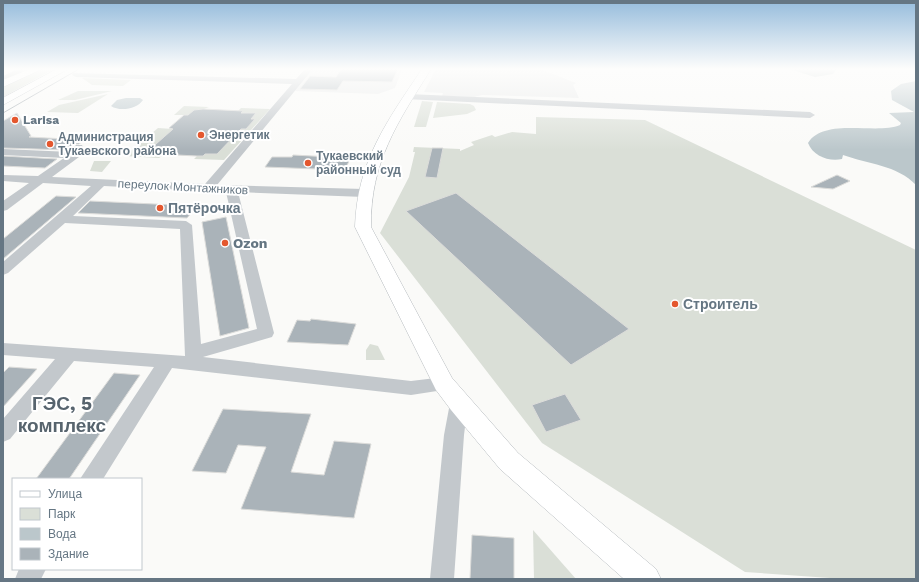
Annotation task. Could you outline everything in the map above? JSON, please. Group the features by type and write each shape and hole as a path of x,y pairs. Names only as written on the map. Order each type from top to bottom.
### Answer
{"main road":[{"path":"3,102 14,96"},
{"path":"408,97 378,148 368,174 362,207 364,227 452,394 509,461 646,579"}],"street":[{"path":"208,188 285,96"},
{"path":"408,97 810,115"},
{"path":"3,207 77,151 5,150"},
{"name":"переулок Монтажников","path":"3,178 208,188 364,193"},
{"path":"3,270 102,183"},
{"path":"3,349 167,362 194,358 266,333 232,192"},
{"path":"62,219 186,225 194,358"},
{"path":"3,433 70,354"},
{"path":"194,358 452,394 454,435 442,579"},
{"path":"93,478 167,362"},
{"path":"27,579 33,570"}],"shaded area":[{"path":"447,96 477,96 474,97"},
{"path":"520,96 578,96 579,98"}],"green space":[{"path":"67,96 91,96 75,100 58,100"},
{"path":"105,96 78,113 47,112 59,105"},
{"path":"422,101 433,102 426,127 414,127"},
{"path":"437,102 470,104 474,106 476,110 467,114 433,118"},
{"path":"184,106 209,107 188,115 174,115"},
{"path":"241,108 270,109 224,160 194,159 197,156 203,156 205,154 217,154 241,129 246,129 254,119 251,119 256,113 241,113 242,111 238,111"},
{"name":"Строитель","path":"536,117 645,120 916,250 916,579 844,579 745,572 542,443 380,233 409,177 415,152 413,152 414,147 460,149 460,151 474,145 471,142 492,135 495,137 512,132 536,134"},
{"path":"158,128 173,129 148,151 160,152 158,154 163,155 159,158 125,156"},
{"path":"94,161 111,161 102,172 90,171"},
{"path":"370,344 378,346 385,360 366,360 366,350"},
{"path":"533,530 576,579 534,579"}],"water":[{"path":"892,96 916,96 916,185 908,178 891,169 843,155 842,159 827,159 818,155 810,148 808,143 816,135 826,131 851,128 890,128 900,125 901,123 889,113 914,112 892,100"},
{"path":"126,98 140,98 143,100 137,106 128,109 119,109 111,106 117,100"}],"building":[{"name":"Энергетик","path":"203,109 256,113 251,119 255,119 246,129 241,129 217,154 197,156 147,152 173,129 169,128 184,115 188,115 194,110"},
{"path":"17,113 31,136 29,137 84,140 79,144 73,144 70,150 3,148 3,121"},
{"path":"432,148 443,148 437,178 425,177"},
{"name":"Тукаевский районный суд","path":"293,155 331,157 330,159 350,160 344,170 265,167 272,157 292,157"},
{"path":"3,156 57,159 45,168 3,166"},
{"path":"837,175 850,181 833,189 811,187"},
{"path":"456,193 629,329 571,365 406,211"},
{"path":"56,196 76,197 3,259 3,239"},
{"path":"90,201 197,206 187,218 78,213"},
{"path":"226,217 249,328 220,336 202,222"},
{"path":"311,319 356,324 348,345 287,342 297,320 310,321"},
{"path":"9,367 37,369 3,407 3,373"},
{"path":"114,373 140,375 70,478 37,478"},
{"path":"565,394 581,420 546,432 532,405"},
{"path":"223,409 311,414 291,472 324,475 334,441 371,444 354,518 241,509 266,447 238,445 226,473 192,471"},
{"path":"472,535 514,538 514,579 470,579"}],"tram line":[{"path":"3,113 32,96"}],"place":[{"name":"Larisa","path":"15,120"},
{"name":"Энергетик","path":"201,135"},
{"name":"Администрация Тукаевского района","path":"50,144"},
{"name":"Тукаевский районный суд","path":"308,163"},
{"name":"Пятёрочка","path":"160,208"},
{"name":"Ozon","path":"225,243"},
{"name":"Строитель","path":"675,304"}],"district":[{"name":"ГЭС, 5 комплекс","path":"62,414"}]}
